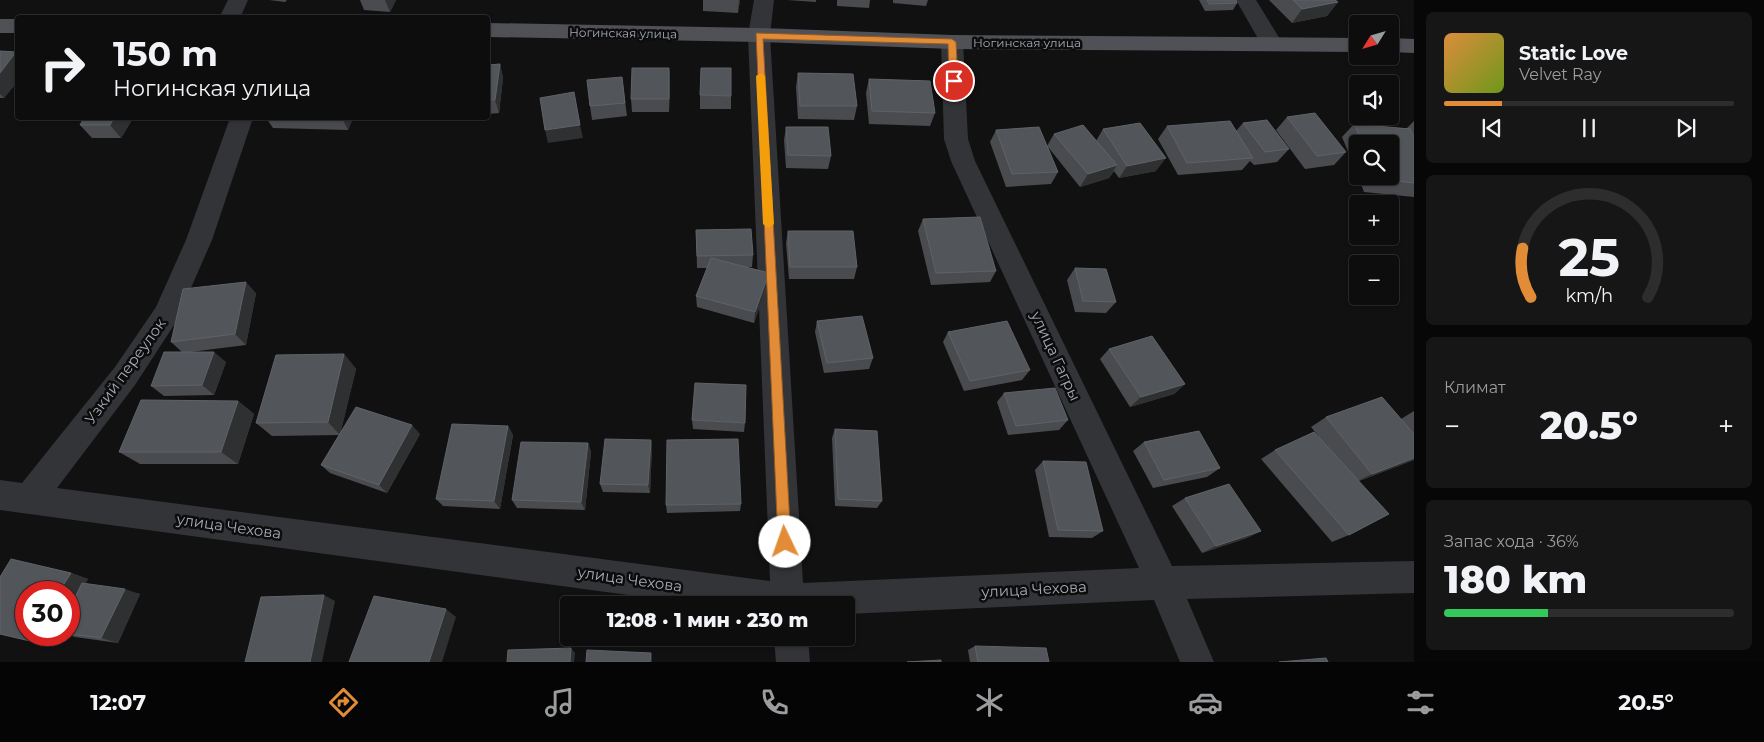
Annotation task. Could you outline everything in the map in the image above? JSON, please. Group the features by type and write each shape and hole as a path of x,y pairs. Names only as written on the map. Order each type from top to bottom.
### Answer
{"main road":[{"path":"0,26 15,26"},
{"name":"Ногинская улица","path":"490,30 952,42 1349,45"},
{"path":"1399,46 1414,46"}],"street":[{"path":"230,15 238,0"},
{"path":"764,0 759,36 788,596"},
{"path":"1246,0 1272,44"},
{"name":"улица Гагры","path":"952,42 956,139 963,161 1163,583 1197,662"},
{"name":"Узкий переулок","path":"14,497 125,376 166,314 199,240 241,120"},
{"name":"улица Чехова","path":"14,497 744,596"},
{"name":"улица Чехова","path":"855,599 1163,583 1414,577"},
{"path":"792,646 793,662"}],"building":[{"path":"1207,0 1236,0 1237,3 1209,4"},
{"path":"1293,0 1335,0 1338,2 1302,9"},
{"path":"0,51 15,52 15,53 0,73"},
{"path":"500,64 495,100 490,100 490,65"},
{"path":"632,68 669,68 669,99 631,99"},
{"path":"701,68 731,68 731,96 700,95"},
{"path":"798,73 853,74 857,106 800,106"},
{"path":"622,77 625,103 590,106 587,80"},
{"path":"869,79 930,81 935,113 872,111"},
{"path":"574,92 580,125 545,130 540,98"},
{"path":"1315,113 1346,152 1317,156 1287,117"},
{"path":"83,120 113,120 110,125 80,125"},
{"path":"1267,120 1289,149 1265,152 1243,123"},
{"path":"1230,121 1253,158 1187,163 1167,126"},
{"path":"1140,123 1166,158 1127,166 1103,129"},
{"path":"1083,125 1117,165 1088,174 1054,134"},
{"path":"1354,125 1410,129 1414,137 1414,183 1399,181 1399,135 1359,135"},
{"path":"786,127 828,127 831,156 788,155"},
{"path":"1039,127 1058,172 1012,174 996,130"},
{"path":"980,217 996,271 936,273 923,219"},
{"path":"751,229 753,255 697,256 696,230"},
{"path":"788,231 853,231 857,267 790,267"},
{"path":"711,258 769,273 755,312 696,296"},
{"path":"1075,268 1106,269 1116,302 1083,301"},
{"path":"246,282 235,334 171,342 183,289"},
{"path":"862,316 873,358 827,363 817,321"},
{"path":"1007,321 1030,370 970,381 948,332"},
{"path":"1152,336 1185,384 1141,397 1109,349"},
{"path":"164,352 214,352 202,385 151,386"},
{"path":"344,354 328,422 256,423 276,355"},
{"path":"695,383 746,385 745,423 692,420"},
{"path":"1055,388 1068,420 1016,426 1004,393"},
{"path":"1382,397 1414,434 1414,458 1372,474 1326,417"},
{"path":"141,400 238,401 221,452 119,452"},
{"path":"356,407 412,425 379,485 321,465"},
{"path":"452,424 508,426 494,501 436,499"},
{"path":"835,429 877,431 882,501 838,499"},
{"path":"1199,431 1220,468 1164,480 1144,442"},
{"path":"1314,432 1389,514 1349,535 1275,450"},
{"path":"605,439 651,440 648,485 600,484"},
{"path":"738,439 741,504 666,505 667,440"},
{"path":"521,442 588,443 581,502 512,500"},
{"path":"1043,461 1086,462 1103,531 1058,530"},
{"path":"1229,484 1261,531 1216,546 1185,498"},
{"path":"11,559 71,573 66,581 15,581 15,638 0,634 0,577"},
{"path":"82,583 125,589 101,638 80,635 80,587"},
{"path":"324,595 310,662 245,662 261,597"},
{"path":"374,596 446,609 429,662 349,662"},
{"path":"975,646 1046,648 1049,662 978,662"},
{"path":"571,648 570,662 507,662 508,650"},
{"path":"587,650 651,653 650,662 586,662"},
{"path":"1326,658 1328,662 1279,662"},
{"path":"941,660 941,662 907,662"}],"slow traffic":[{"path":"761,76 768,224"}],"route":[{"path":"785,542 759,36 952,42 954,81"}]}
